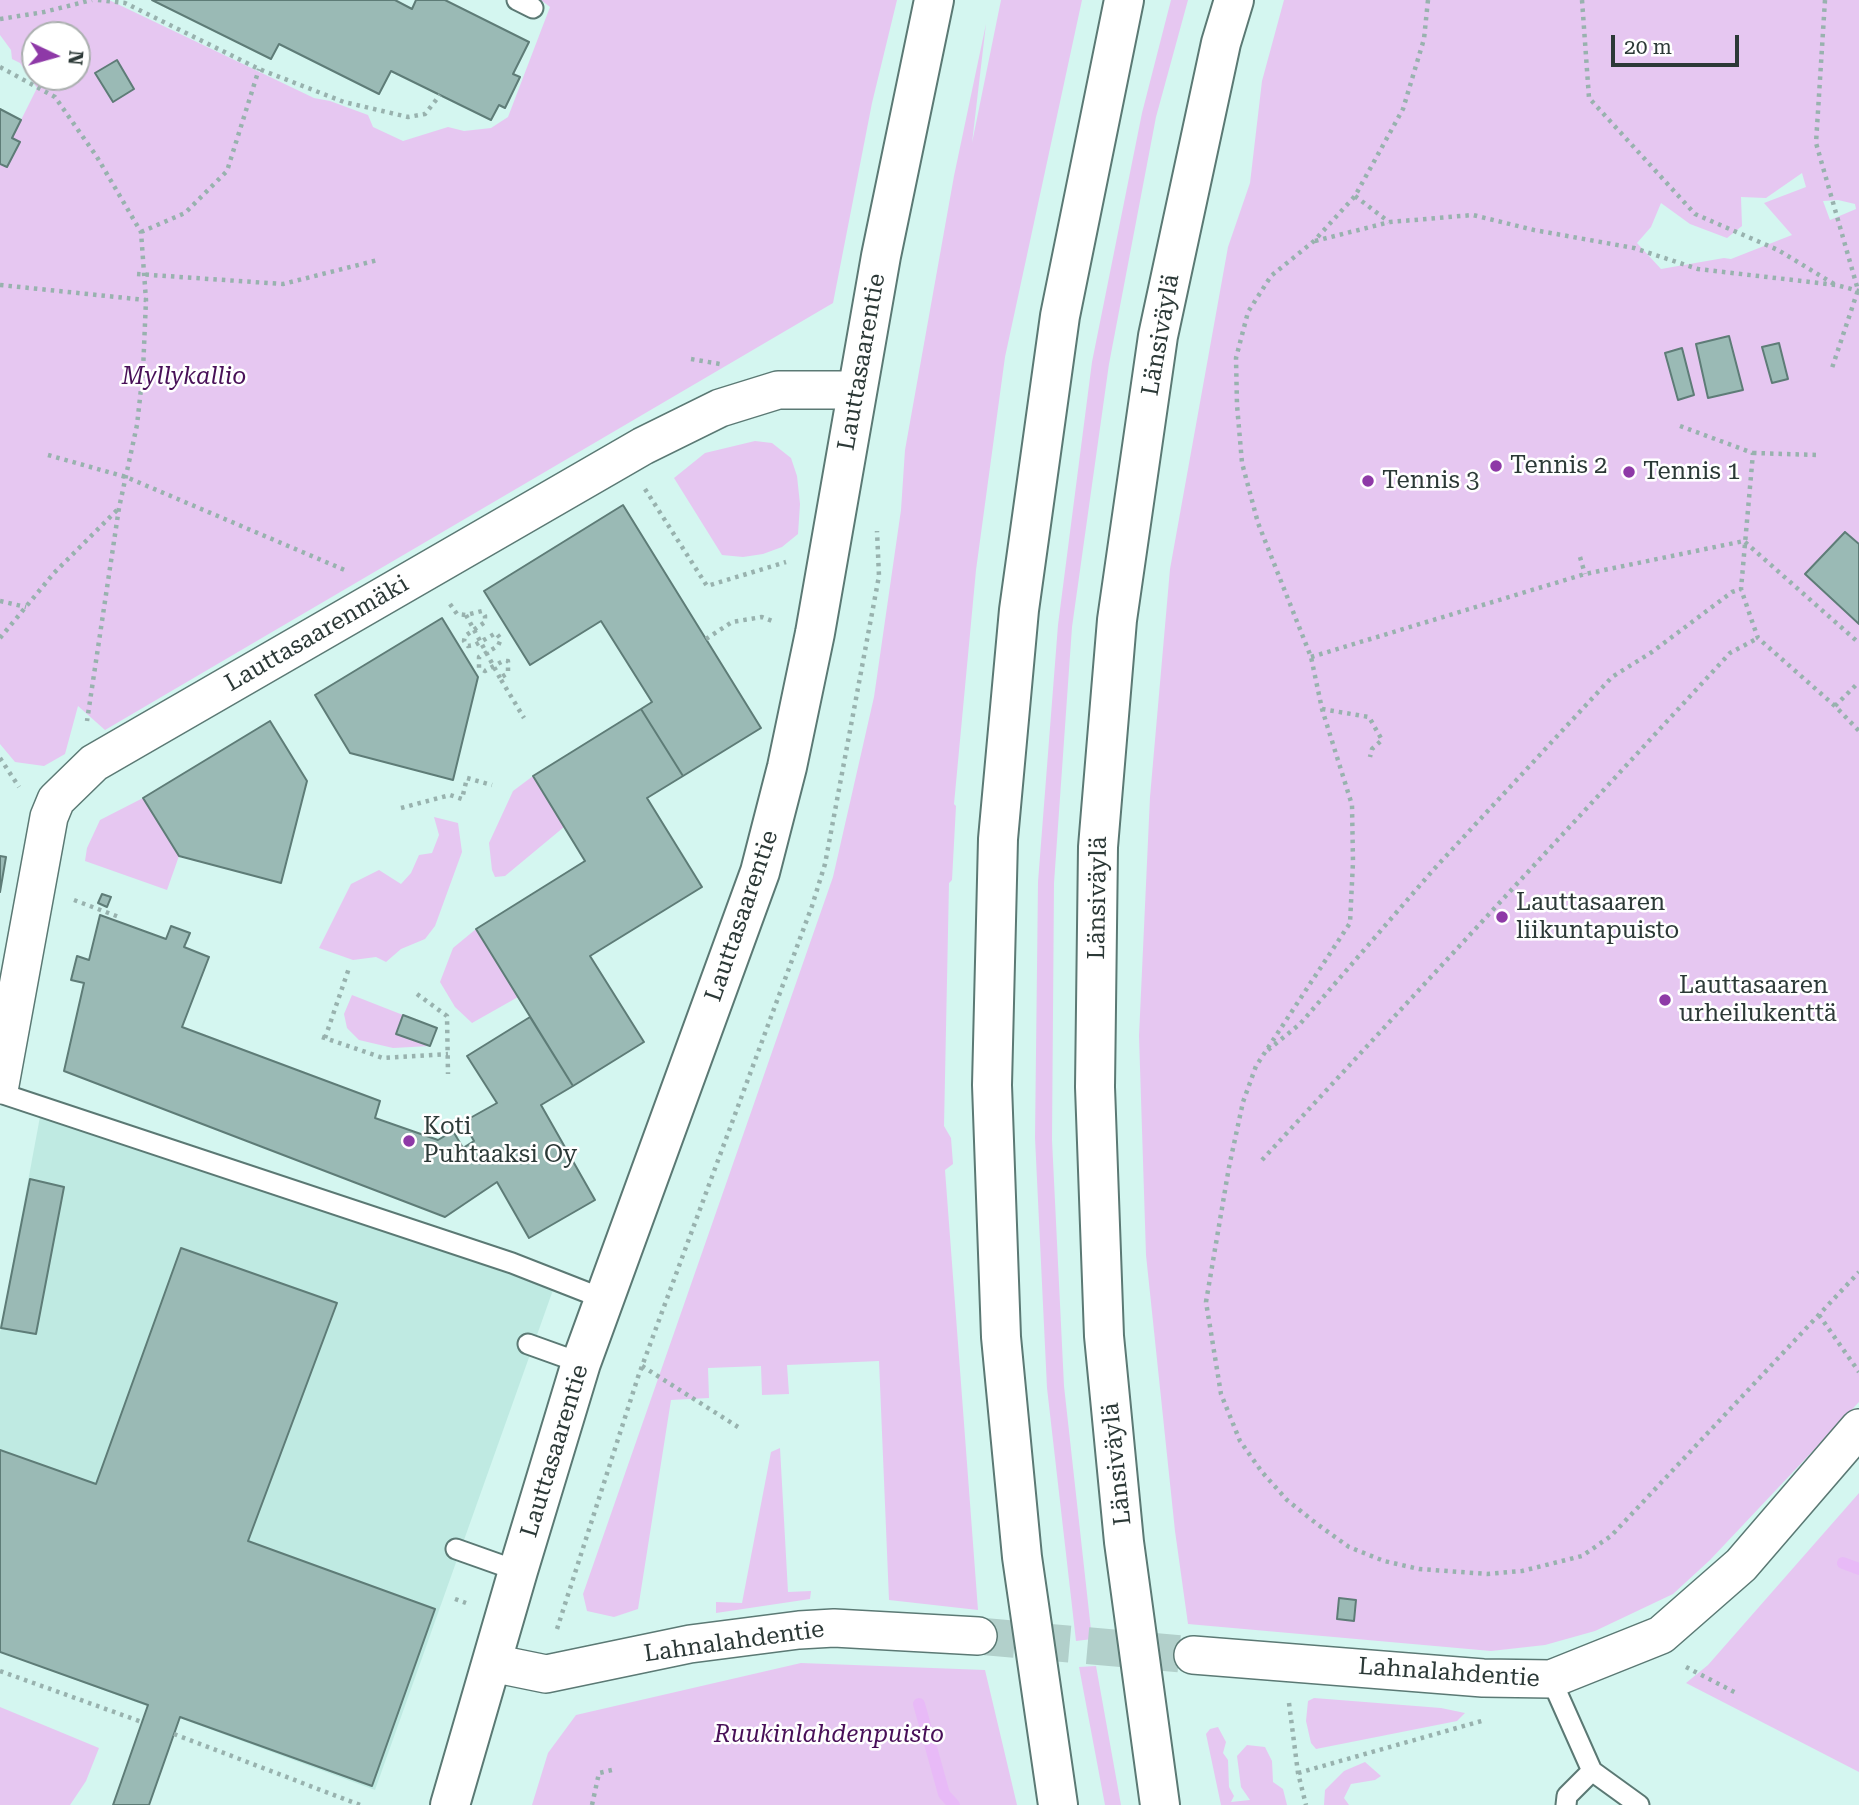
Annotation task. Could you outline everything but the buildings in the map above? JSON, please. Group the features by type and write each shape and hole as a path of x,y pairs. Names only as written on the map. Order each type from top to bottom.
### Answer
{"main road":[{"name":"Lauttasaarentie","path":"450,1805 581,1363 760,872 784,780 815,633 881,256 934,0"},
{"path":"1058,1805 1022,1557 1001,1337 992,1085 998,839 1019,610 1060,316 1124,0"},
{"name":"Länsiväylä","path":"1160,1805 1124,1542 1104,1336 1095,1087 1098,847 1117,620 1158,336 1221,43 1234,0"}],"street":[{"name":"Lauttasaarenmäki","path":"0,1085 49,817 56,800 94,763 620,459 720,408 778,390 856,390"},
{"name":"Lahnalahdentie","path":"1194,1655 1483,1678 1551,1679 1661,1635 1741,1566 1859,1428"},
{"name":"Lahnalahdentie","path":"492,1663 546,1674 690,1644 810,1629 978,1636"}],"lane":[{"path":"0,1093 512,1263 604,1299"},
{"path":"527,1344 581,1363"},
{"path":"456,1549 518,1571"},
{"path":"1551,1679 1592,1771 1639,1805"},
{"path":"1566,1805 1567,1796 1592,1771"}],"path":[{"path":"0,19 92,0"},
{"path":"98,0 125,3 259,69 344,102 408,117 425,114 440,95"},
{"path":"1428,0 1424,39 1403,109 1354,196 1314,242 1271,276 1248,312 1236,358 1241,463 1258,523 1311,657 1322,709 1352,806 1353,862 1350,923 1256,1066 1242,1102 1206,1302 1220,1394 1240,1441 1262,1472 1287,1500 1349,1547 1419,1569 1487,1574 1522,1572 1582,1556 1611,1536 1859,1272"},
{"path":"1582,0 1589,98 1695,214 1778,250 1836,285"},
{"path":"1825,0 1816,143 1858,291 1832,368"},
{"path":"0,67 55,97 97,157 141,232 140,274 146,300 143,371 137,425 119,508 86,727 94,763"},
{"path":"141,232 185,213 227,171 259,69"},
{"path":"1354,196 1390,222"},
{"path":"1314,242 1390,222 1473,215 1534,230 1634,248 1698,269 1836,285 1858,291"},
{"path":"140,274 283,284 377,260"},
{"path":"0,285 146,300"},
{"path":"691,359 729,366"},
{"path":"1680,426 1753,453 1818,455"},
{"path":"1753,453 1741,589 1758,638 1835,706 1859,731"},
{"path":"48,455 126,477 348,571"},
{"path":"639,481 707,586 787,562"},
{"path":"0,638 54,573 119,508"},
{"path":"1311,657 1585,574 1744,541"},
{"path":"1744,541 1859,643"},
{"path":"1580,556 1585,574"},
{"path":"1264,1053 1300,1024 1434,869 1612,677 1652,652 1732,592 1741,589"},
{"path":"444,595 457,614 482,611 485,616 485,622 465,636 464,640 468,646 496,634 501,639 498,646 479,657 479,668 485,671 508,661 508,673 500,678"},
{"path":"0,601 26,607"},
{"path":"466,615 524,718"},
{"path":"706,639 732,622 762,617 780,624"},
{"path":"1262,1160 1730,653 1758,638"},
{"path":"1835,706 1859,682"},
{"path":"1322,709 1369,717 1382,740 1372,749 1370,757"},
{"path":"401,808 450,795 462,799 467,778 492,785"},
{"path":"64,896 119,917"},
{"path":"349,968 323,1037 383,1058 447,1054"},
{"path":"417,994 447,1016 448,1074"},
{"path":"1819,1315 1859,1372"},
{"path":"642,1366 738,1427"},
{"path":"1285,1661 1298,1773 1306,1805"},
{"path":"1686,1667 1738,1694"},
{"path":"0,1671 142,1722"},
{"path":"1298,1773 1485,1720"},
{"path":"174,1734 360,1805"},
{"path":"592,1805 599,1773 612,1770"}],"shaded area":[{"path":"42,1106 553,1290 375,1790 0,1652 0,1332"}],"green space":[{"name":"Myllykallio","path":"0,0 109,0 314,98 368,115 373,127 403,141 448,127 464,131 491,128 508,117 550,7 541,0 897,0 872,103 833,303 105,730 78,706 65,754 44,766 15,762 0,744 0,164 7,167 20,143 12,138 36,91 91,91 91,21 21,21 21,64 12,59 11,50 0,35"},
{"path":"1001,0 1082,0 1005,357 976,570 954,804 952,880 949,883 944,1126 951,1138 953,1164 945,1170 978,1610 889,1600 879,1361 787,1365 789,1394 762,1395 761,1366 708,1368 709,1398 671,1400 638,1609 614,1617 587,1611 583,1594 833,877 874,697 901,510 905,450 954,176 986,24 972,143"},
{"path":"1171,0 1188,0 1156,117 1109,364 1072,627 1054,883 1052,1140 1064,1386 1092,1639 1076,1641 1047,1388 1035,1138 1038,882 1058,625 1092,362 1142,113"},
{"name":"Lauttasaaren liikuntapuisto","path":"1284,0 1859,0 1859,1402 1710,1560 1673,1594 1595,1631 1545,1645 1491,1651 1188,1624 1175,1531 1146,1255 1139,1036 1150,797 1170,569 1228,247 1250,183 1262,81","holes":["1802,173 1806,187 1764,203 1792,235 1731,259 1661,269 1637,243 1651,227 1661,203 1690,224 1727,238 1742,226 1741,197 1766,198","1838,200 1855,204 1856,209 1830,220 1823,201"]},
{"path":"755,441 772,443 791,458 797,476 800,504 798,534 782,547 763,554 743,557 722,555 674,478 705,453"},
{"path":"533,776 564,827 505,876 495,877 489,843 513,791"},
{"path":"143,798 179,856 167,890 85,861 87,848 100,820"},
{"path":"434,817 458,823 462,852 435,926 425,939 401,949 386,962 376,957 353,960 319,948 351,884 379,870 401,884 411,873 419,855 432,853 439,835"},
{"path":"476,929 518,997 472,1023 455,1007 440,982 453,948"},
{"path":"352,995 403,1015 396,1034 430,1046 393,1048 359,1040 347,1028 344,1014"},
{"path":"780,1448 788,1592 811,1591 810,1599 716,1613 716,1602 742,1603 771,1452"},
{"path":"1859,1493 1859,1772 1686,1683 1708,1665"},
{"name":"Ruukinlahdenpuisto","path":"801,1663 985,1670 1017,1805 532,1805 548,1753 576,1715"},
{"path":"1096,1666 1121,1805 1105,1805 1079,1667"},
{"path":"1314,1698 1441,1708 1465,1713 1457,1721 1316,1749 1311,1743 1306,1721 1308,1701"},
{"path":"0,1707 99,1748 86,1781 70,1805 0,1805"},
{"path":"1218,1727 1226,1742 1223,1753 1228,1760 1229,1787 1234,1796 1231,1802 1250,1800 1241,1787 1237,1756 1247,1745 1265,1747 1272,1761 1273,1782 1283,1789 1287,1805 1221,1805 1206,1734 1210,1729"},
{"path":"1365,1762 1381,1776 1375,1780 1351,1784 1344,1798 1349,1805 1324,1805 1325,1790 1344,1771"}],"waterway":[{"path":"1843,1563 1859,1569"},
{"path":"919,1704 944,1794 954,1805"}],"tunnel":[{"path":"978,1636 1193,1655"}],"place":[{"name":"Tennis 2","path":"1496,466"},
{"name":"Tennis 1","path":"1629,472"},
{"name":"Tennis 3","path":"1368,481"},
{"name":"Lauttasaaren liikuntapuisto","path":"1502,917"},
{"name":"Lauttasaaren urheilukenttä","path":"1665,1000"},
{"name":"Koti Puhtaaksi Oy","path":"409,1141"}]}
